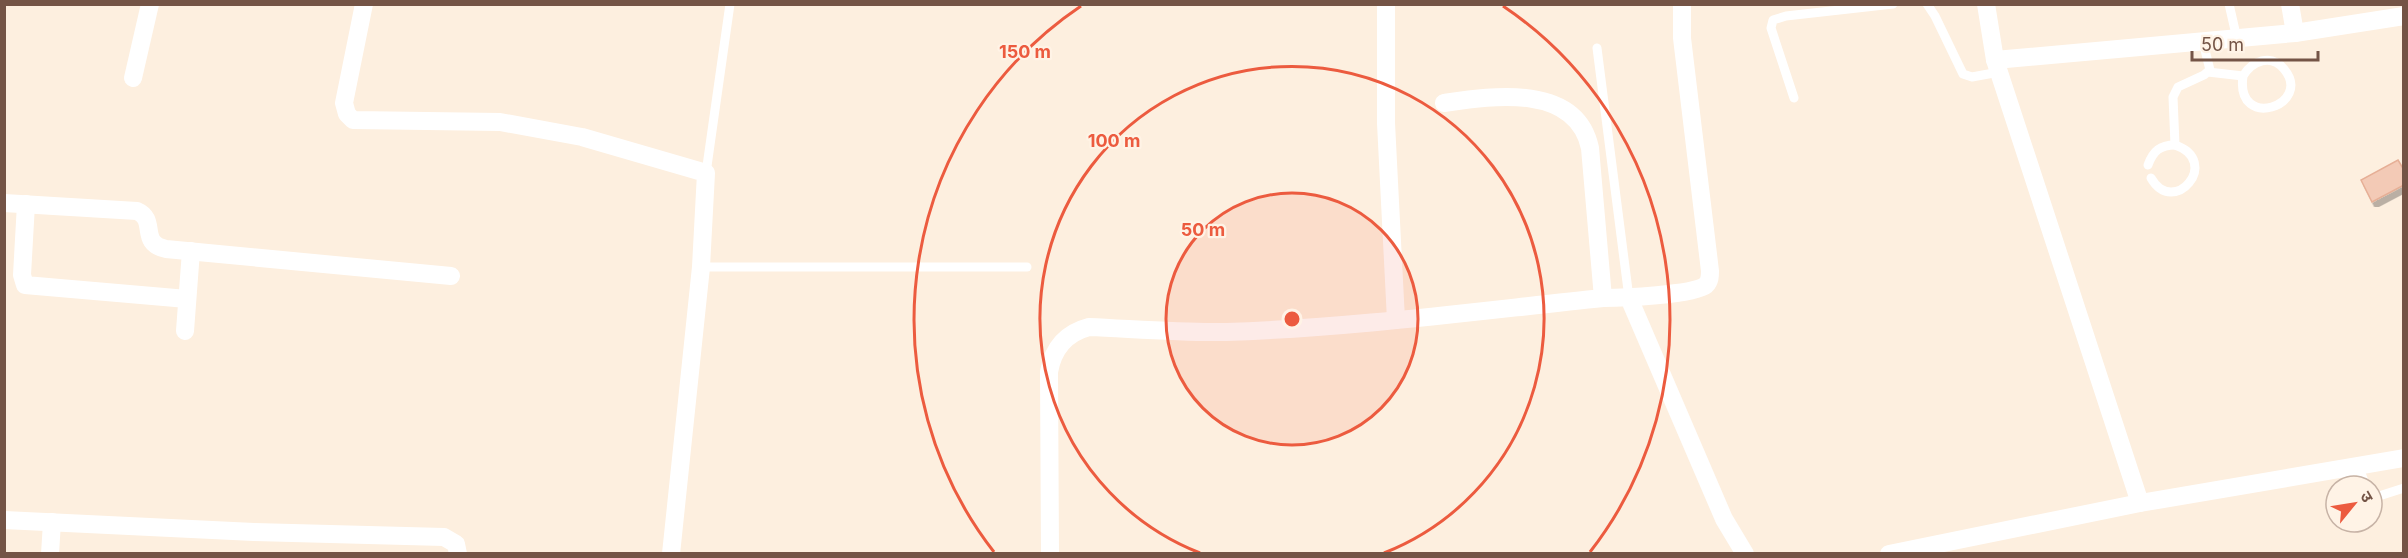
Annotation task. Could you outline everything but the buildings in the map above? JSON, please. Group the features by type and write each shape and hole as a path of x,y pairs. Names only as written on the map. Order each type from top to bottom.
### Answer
{"street":[{"path":"133,78 150,4"},
{"path":"364,4 344,103 347,114 353,120 500,122 582,137 706,173 701,267 671,554"},
{"path":"1386,4 1386,123 1396,320"},
{"path":"1050,554 1049,372 1056,349 1079,330 1089,327 1224,332 1396,320 1603,298 1629,298 1695,289 1705,285 1710,278 1682,38 1682,4"},
{"path":"1986,4 1997,66 2140,503"},
{"path":"2290,4 2295,33"},
{"path":"1997,66 2295,33 2403,16"},
{"path":"1444,103 1509,96 1565,109 1578,121 1584,129 1590,148 1603,298"},
{"path":"4,203 137,211 147,219 150,239 157,247 451,276"},
{"path":"26,204 22,275 25,285 187,298"},
{"path":"185,331 191,251"},
{"path":"1629,298 1724,519 1744,554"},
{"path":"1889,554 1947,548 2140,503 2403,458"},
{"path":"4,520 254,532 444,537 456,544 458,554"},
{"path":"50,554 52,522"}],"lane":[{"path":"706,173 730,4"},
{"path":"1794,98 1771,28 1773,20 1786,16 1893,4"},
{"path":"1927,4 1963,74 1972,77 1997,66"},
{"path":"2229,4 2237,39"},
{"path":"2203,42 2209,67 2208,72"},
{"path":"1596,48 1629,298"},
{"path":"2265,60 2274,62 2283,66 2288,74 2289,93 2277,107 2258,108 2244,95 2243,76 2256,62 2265,60"},
{"path":"2175,145 2174,91 2182,84 2208,72 2243,76"},
{"path":"2148,165 2151,156 2165,145 2184,148 2195,162 2192,180 2177,192 2159,189 2151,178"},
{"path":"701,267 1027,267"},
{"path":"2358,466 2361,474"},
{"path":"2384,494 2403,488"}]}
